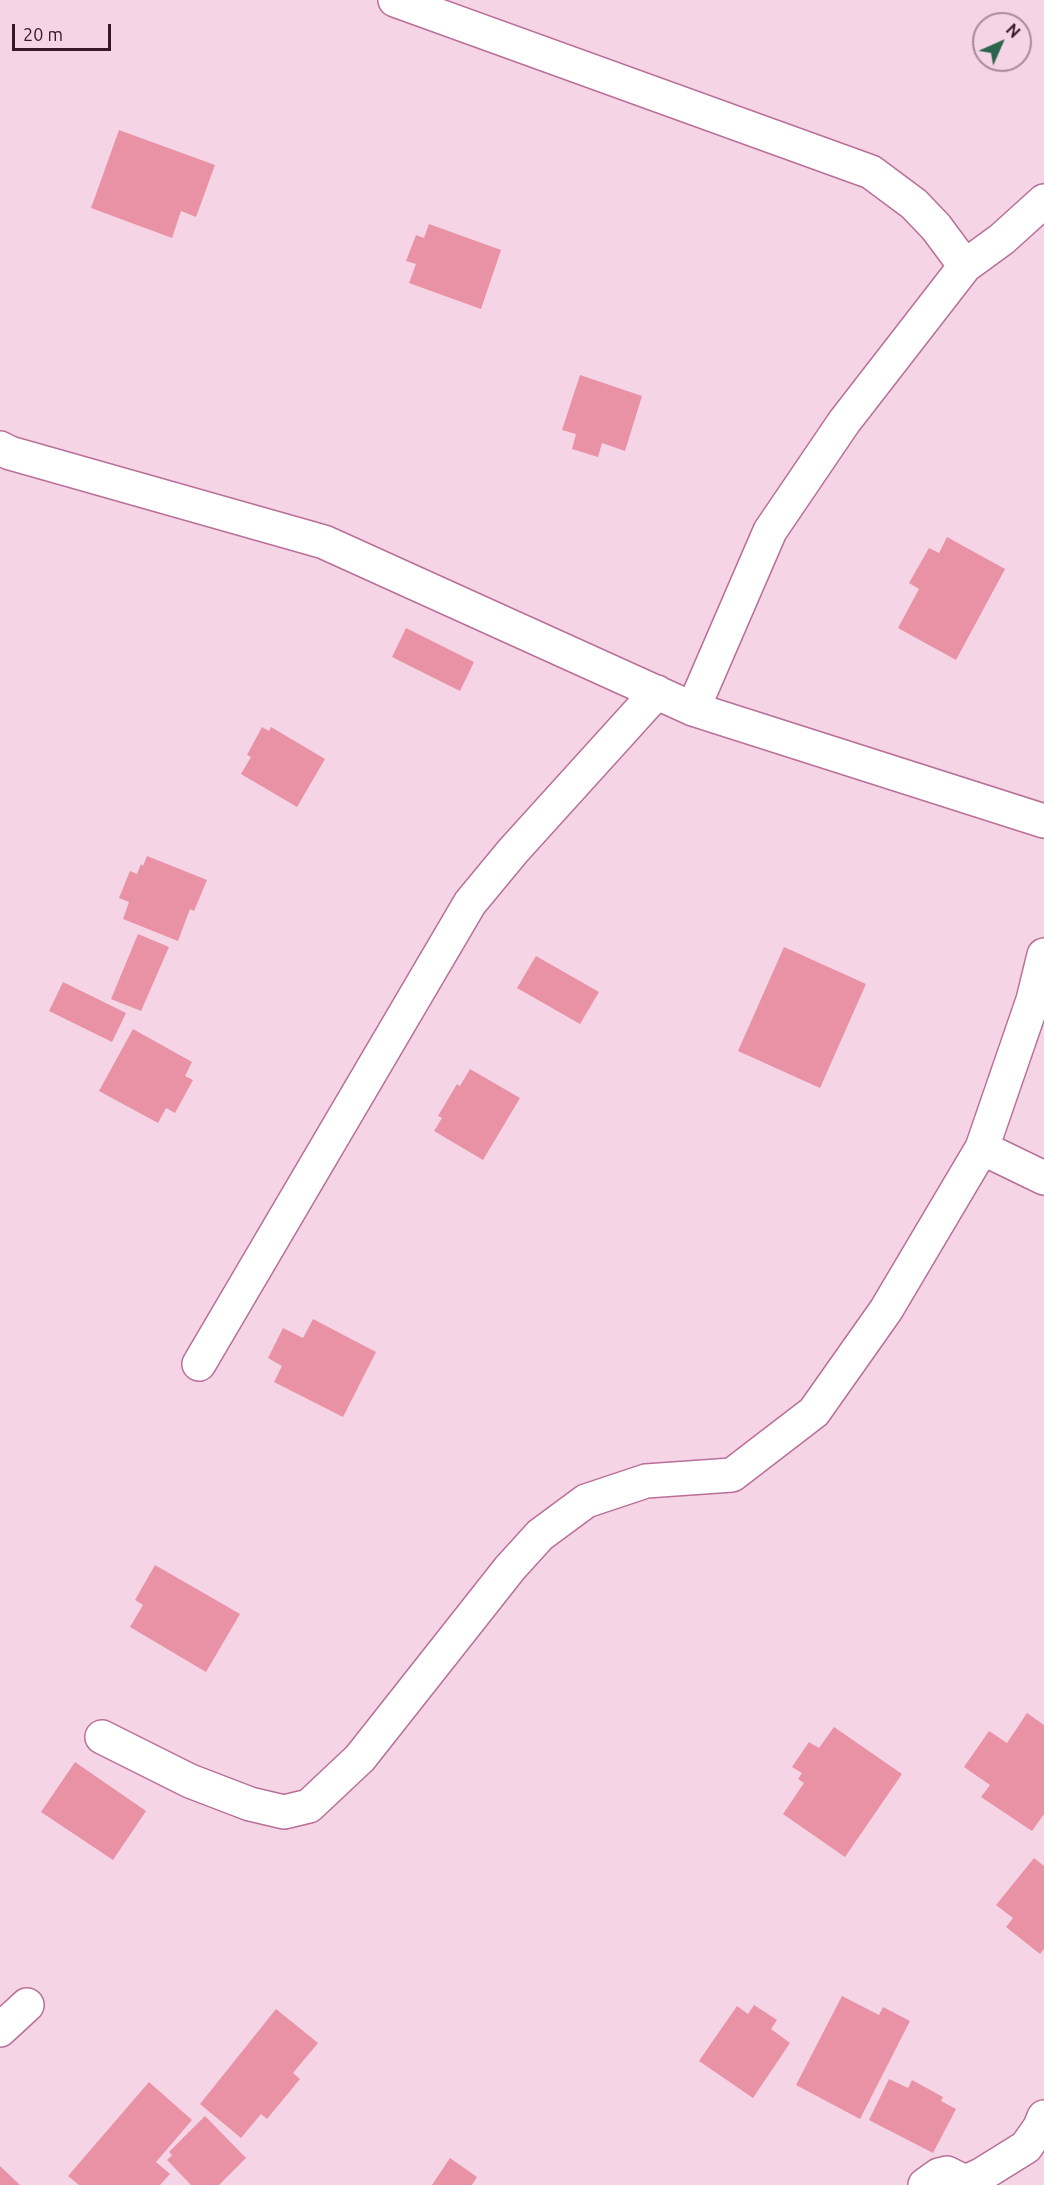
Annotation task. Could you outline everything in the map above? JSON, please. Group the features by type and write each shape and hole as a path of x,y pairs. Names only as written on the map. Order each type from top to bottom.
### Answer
{"street":[{"path":"395,0 871,172 914,204 936,227 965,266"},
{"path":"693,709 770,531 844,422 965,266 1002,239 1044,201"},
{"path":"0,448 324,542 693,709 1044,821"},
{"path":"199,1365 470,903 513,851 657,692"},
{"path":"102,1737 190,1781 250,1804 284,1812 309,1806 360,1758 510,1568 540,1535 586,1501 646,1481 732,1475 814,1412 886,1310 982,1148 1033,1000 1044,955"},
{"path":"982,1148 1044,1178"},
{"path":"0,2030 27,2005"},
{"path":"925,2185 939,2175 947,2173 961,2180 970,2180 981,2175 1026,2147 1044,2117"}],"building":[{"path":"119,130 215,165 196,217 181,211 172,238 91,208"},
{"path":"429,224 501,250 481,309 409,283 416,264 406,261 416,235 424,238"},
{"path":"580,375 642,396 625,451 602,443 598,457 572,449 576,434 562,430"},
{"path":"947,537 1005,569 956,660 898,628 919,589 909,583 929,548 939,553"},
{"path":"406,628 474,662 460,691 392,657"},
{"path":"262,727 269,731 271,727 325,759 297,807 241,774 251,757 247,755"},
{"path":"147,856 207,880 194,911 190,909 178,941 123,919 129,902 119,898 130,871 137,874"},
{"path":"138,934 169,947 141,1011 111,999"},
{"path":"784,947 866,984 820,1088 738,1051"},
{"path":"536,956 599,992 580,1024 517,988"},
{"path":"63,982 126,1013 112,1042 49,1011"},
{"path":"133,1029 192,1062 185,1076 193,1080 175,1113 166,1108 158,1123 99,1091"},
{"path":"470,1069 520,1098 483,1160 434,1131 442,1118 438,1116 457,1084 460,1086"},
{"path":"313,1319 376,1352 343,1417 274,1382 282,1366 268,1358 283,1328 303,1338"},
{"path":"155,1565 240,1614 206,1672 130,1627 143,1605 135,1600"},
{"path":"1027,1713 1044,1725 1044,1814 1032,1831 981,1797 990,1785 964,1767 989,1731 1007,1743"},
{"path":"834,1727 902,1774 845,1857 783,1814 804,1783 798,1779 802,1773 792,1767 809,1742 819,1748"},
{"path":"75,1762 146,1811 113,1860 41,1812"},
{"path":"1034,1858 1044,1866 1044,1949 1040,1954 1006,1927 1013,1918 996,1905"},
{"path":"842,1996 879,2015 883,2007 910,2021 860,2119 796,2085"},
{"path":"754,2005 777,2020 771,2029 790,2043 753,2098 699,2061 737,2006 748,2014"},
{"path":"276,2009 318,2043 293,2073 300,2079 267,2119 261,2114 241,2138 200,2104"},
{"path":"889,2079 908,2088 912,2080 943,2097 941,2101 956,2109 933,2153 869,2120"},
{"path":"149,2082 192,2120 156,2162 170,2174 160,2185 79,2185 68,2176"},
{"path":"205,2116 246,2158 219,2185 191,2185 167,2160 172,2155 169,2152"},
{"path":"450,2158 477,2177 472,2185 432,2185"},
{"path":"0,2166 20,2185 0,2185"}]}
